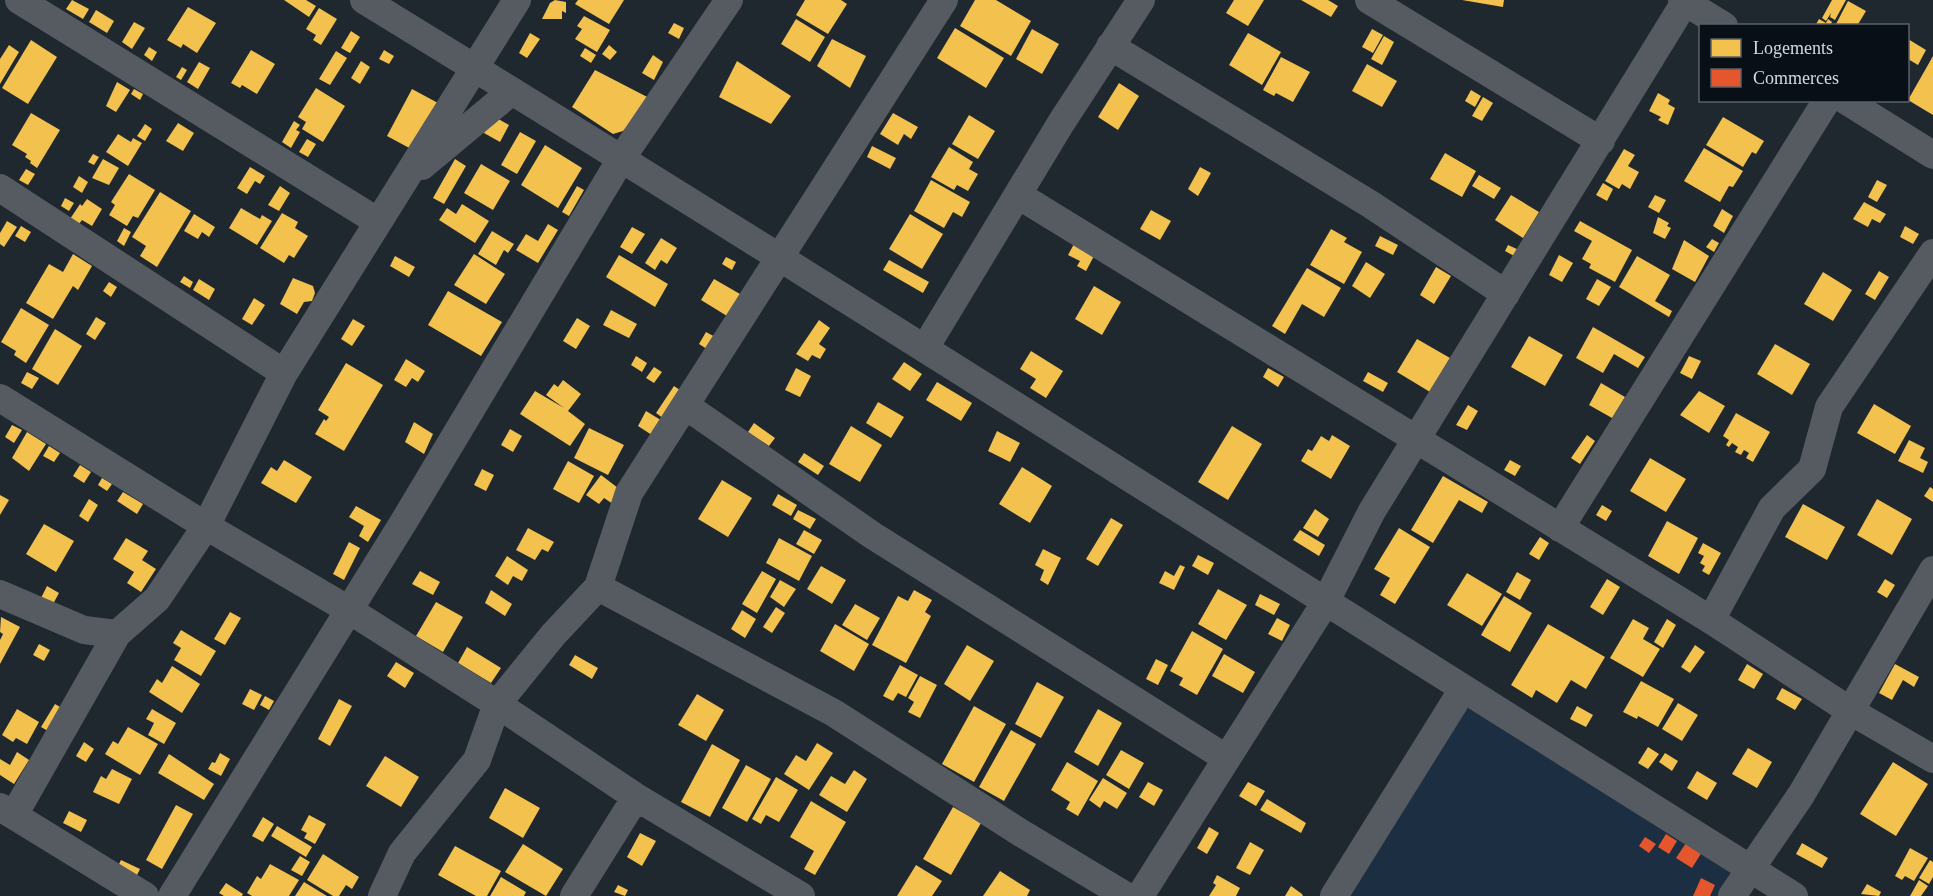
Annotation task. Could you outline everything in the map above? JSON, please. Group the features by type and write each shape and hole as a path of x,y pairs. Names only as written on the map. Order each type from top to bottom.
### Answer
{"street":[{"path":"19,0 377,221"},
{"path":"364,0 925,348 1324,603 1794,896"},
{"path":"146,896 7,811 117,634 158,599 206,526 284,373 517,0"},
{"path":"172,896 349,610 621,159 729,0"},
{"path":"382,896 402,854 477,760 497,704 553,635 598,587 630,493 944,0"},
{"path":"925,348 1110,46 1141,0"},
{"path":"1369,0 1601,141"},
{"path":"1140,896 1324,603 1372,511 1601,141 1684,1 1721,24"},
{"path":"1110,46 1370,204 1506,294"},
{"path":"404,180 512,91"},
{"path":"1560,528 1826,102"},
{"path":"1848,102 1933,155"},
{"path":"0,188 284,373"},
{"path":"1018,195 1711,620 1852,712 1933,759"},
{"path":"1711,620 1772,508 1812,469 1829,407 1933,254"},
{"path":"0,398 206,526 349,610 784,892"},
{"path":"686,406 872,535 1226,758"},
{"path":"1732,896 1801,795 1852,712 1933,570"},
{"path":"598,587 834,713 1021,833 1126,896"},
{"path":"0,594 84,630 117,634"},
{"path":"1334,896 1463,689"},
{"path":"574,896 636,797"}],"shaded area":[{"path":"1476,686 1761,864 1741,896 1347,896"}],"building: Logements":[{"path":"72,0 89,9 83,19 66,9"},
{"path":"284,0 306,0 316,6 309,17"},
{"path":"555,0 566,2 566,13 562,11 562,19 542,19 550,3"},
{"path":"578,0 624,0 609,24 575,4"},
{"path":"805,0 841,0 847,4 828,34 796,15"},
{"path":"975,0 996,0 1031,21 1011,56 960,26"},
{"path":"1234,0 1264,0 1248,26 1226,13"},
{"path":"1301,0 1328,0 1338,6 1331,17"},
{"path":"1462,0 1504,0 1503,7"},
{"path":"1832,0 1846,0 1835,20 1830,17 1831,13 1826,21 1822,18"},
{"path":"1848,1 1866,11 1858,24 1836,24"},
{"path":"188,7 216,23 197,53 183,44 181,48 167,40"},
{"path":"319,8 337,19 321,45 313,40 316,35 306,29"},
{"path":"96,10 114,21 107,33 89,22"},
{"path":"584,16 610,30 597,52 575,39 582,29 577,26"},
{"path":"796,19 825,37 810,62 781,44"},
{"path":"1819,19 1826,23 1828,19 1832,22 1831,24 1816,24"},
{"path":"134,22 145,28 132,49 122,42"},
{"path":"674,23 684,28 679,39 668,33"},
{"path":"955,28 1004,58 986,88 937,58"},
{"path":"1032,29 1059,44 1042,74 1016,59"},
{"path":"1372,29 1383,35 1373,53 1362,47"},
{"path":"351,31 360,37 350,53 341,48"},
{"path":"530,33 540,39 527,58 519,53"},
{"path":"1248,33 1281,52 1262,85 1229,65"},
{"path":"1384,36 1394,42 1382,65 1371,59"},
{"path":"832,39 866,56 850,88 817,66"},
{"path":"31,40 57,57 28,104 2,88"},
{"path":"1909,40 1926,50 1918,65 1909,60"},
{"path":"9,45 19,52 0,84 0,59"},
{"path":"609,45 617,52 610,60 602,54"},
{"path":"149,47 157,52 152,61 144,55"},
{"path":"585,48 596,55 591,63 580,56"},
{"path":"251,50 275,64 257,94 242,85 240,88 231,83"},
{"path":"384,50 394,56 389,64 379,59"},
{"path":"336,51 347,58 330,85 319,79"},
{"path":"653,55 663,62 654,80 642,73"},
{"path":"1933,56 1933,115 1909,101"},
{"path":"1281,57 1310,72 1293,102 1276,93 1274,96 1263,90"},
{"path":"361,61 370,67 360,84 351,78"},
{"path":"737,61 791,96 771,124 719,97"},
{"path":"199,62 210,68 198,89 187,82"},
{"path":"1367,64 1397,81 1382,107 1352,91"},
{"path":"182,67 187,70 181,80 176,77"},
{"path":"595,70 655,101 623,131 613,134 572,107"},
{"path":"117,82 130,90 116,112 106,106"},
{"path":"1119,83 1139,96 1118,130 1098,117"},
{"path":"316,88 345,106 323,142 302,129 306,122 298,117"},
{"path":"134,89 143,94 140,100 131,94"},
{"path":"412,89 438,103 413,150 387,136"},
{"path":"1471,90 1481,96 1475,107 1465,101"},
{"path":"1658,93 1670,100 1668,104 1675,108 1668,125 1658,120 1661,117 1649,111"},
{"path":"1483,97 1493,103 1482,121 1472,116"},
{"path":"31,113 60,130 37,168 25,157 27,154 12,145"},
{"path":"893,113 918,127 911,139 904,134 898,145 880,134"},
{"path":"969,115 995,131 978,159 952,144"},
{"path":"493,116 509,125 500,142 484,133"},
{"path":"1723,117 1764,141 1756,154 1752,152 1743,167 1706,145"},
{"path":"294,121 300,125 296,130 300,132 291,148 282,142"},
{"path":"178,123 194,133 183,151 166,141"},
{"path":"145,124 152,129 145,141 137,136"},
{"path":"520,132 536,141 517,174 501,165"},
{"path":"118,134 131,142 133,138 142,143 128,166 106,152"},
{"path":"307,139 316,144 308,157 299,152"},
{"path":"545,145 582,168 558,208 521,185"},
{"path":"872,146 896,158 890,169 867,157"},
{"path":"949,147 973,162 969,169 978,174 968,191 957,185 954,190 931,177"},
{"path":"1704,148 1743,171 1733,187 1729,186 1720,202 1684,181"},
{"path":"1624,149 1635,155 1628,166 1639,172 1630,189 1622,184 1619,189 1605,181"},
{"path":"1445,153 1476,171 1462,197 1430,179"},
{"path":"93,154 99,157 94,165 88,162"},
{"path":"103,159 119,168 109,185 92,178"},
{"path":"455,159 466,166 444,204 433,198"},
{"path":"481,164 510,181 493,210 464,193"},
{"path":"250,167 265,176 260,184 255,181 247,194 237,188"},
{"path":"1200,167 1211,173 1198,196 1188,189"},
{"path":"26,169 35,174 28,185 19,180"},
{"path":"129,174 155,190 138,218 133,216 127,226 109,215 115,205 111,202"},
{"path":"1479,175 1501,188 1494,199 1472,186"},
{"path":"79,176 88,182 82,193 73,187"},
{"path":"931,180 970,202 962,217 953,212 944,228 914,211"},
{"path":"1877,180 1887,185 1877,202 1868,197"},
{"path":"1603,183 1613,189 1607,201 1596,195"},
{"path":"280,186 290,193 279,211 268,205"},
{"path":"577,186 584,190 569,216 562,212"},
{"path":"160,192 191,211 157,267 140,256 146,246 132,237"},
{"path":"1511,195 1539,212 1523,238 1495,220"},
{"path":"1655,195 1666,200 1659,213 1648,207"},
{"path":"65,198 74,203 69,211 61,206"},
{"path":"87,199 102,209 92,226 82,220 79,224 70,219 80,204 82,206"},
{"path":"1864,202 1886,214 1880,223 1872,219 1868,227 1853,219"},
{"path":"462,204 489,221 475,243 439,220 447,208 456,214"},
{"path":"241,208 260,219 262,215 272,221 257,245 229,228"},
{"path":"1722,209 1733,216 1724,233 1713,226"},
{"path":"1151,210 1171,221 1160,240 1140,229"},
{"path":"282,213 298,222 295,228 308,236 294,258 289,255 284,263 260,248"},
{"path":"194,214 215,227 209,237 202,232 198,239 184,231"},
{"path":"910,214 943,234 922,269 889,249"},
{"path":"1658,217 1669,223 1667,226 1671,228 1665,239 1653,233"},
{"path":"7,221 17,227 4,247 0,244 0,233"},
{"path":"1580,221 1632,250 1615,282 1589,268 1591,264 1582,259 1592,241 1574,231"},
{"path":"548,224 558,230 538,263 516,250 526,234 538,241"},
{"path":"21,226 31,232 25,242 15,236"},
{"path":"1905,226 1919,234 1913,244 1900,237"},
{"path":"632,227 645,234 632,254 620,247"},
{"path":"124,228 131,232 124,246 117,241"},
{"path":"1331,229 1347,238 1344,242 1362,252 1344,284 1310,265"},
{"path":"492,231 514,244 508,253 504,250 496,265 478,254"},
{"path":"1380,236 1398,245 1393,255 1375,246"},
{"path":"661,238 677,248 667,264 661,260 655,270 645,263"},
{"path":"1712,239 1719,243 1714,252 1706,247"},
{"path":"1684,240 1709,256 1695,282 1672,269"},
{"path":"1074,244 1094,256 1086,271 1077,266 1080,261 1068,255"},
{"path":"1508,245 1519,250 1516,257 1505,251"},
{"path":"73,254 92,266 78,290 73,286 53,319 26,303 49,264 63,272"},
{"path":"474,254 505,274 486,304 454,285"},
{"path":"619,255 668,284 655,307 606,277"},
{"path":"1559,255 1573,263 1562,282 1549,275"},
{"path":"395,256 415,267 409,277 390,266"},
{"path":"1637,256 1670,275 1655,301 1672,311 1669,317 1619,287"},
{"path":"726,257 736,262 732,270 722,264"},
{"path":"889,260 929,282 923,293 883,270"},
{"path":"1366,262 1385,274 1370,298 1352,286"},
{"path":"1436,267 1451,276 1434,304 1420,295"},
{"path":"1307,268 1341,288 1324,317 1302,304 1285,334 1272,326"},
{"path":"1879,271 1889,277 1875,300 1865,294"},
{"path":"1823,272 1852,290 1833,321 1804,304"},
{"path":"184,276 193,282 190,288 180,282"},
{"path":"293,278 313,286 315,293 312,301 304,302 297,314 280,304"},
{"path":"199,279 215,289 209,300 193,290"},
{"path":"714,279 740,294 727,316 701,300"},
{"path":"1597,279 1611,287 1599,306 1586,299"},
{"path":"109,282 117,287 111,297 103,291"},
{"path":"1094,286 1121,302 1102,335 1075,319"},
{"path":"448,291 502,322 481,356 428,325"},
{"path":"254,298 265,305 252,325 242,319"},
{"path":"21,308 49,325 26,363 14,355 16,351 1,342"},
{"path":"611,310 637,324 629,338 603,325"},
{"path":"96,317 106,323 95,340 86,334"},
{"path":"577,318 590,326 576,349 563,341"},
{"path":"353,319 365,326 352,346 341,339"},
{"path":"819,320 830,328 819,344 826,349 820,359 812,355 808,361 796,354"},
{"path":"1593,327 1645,357 1638,368 1614,354 1603,373 1576,358"},
{"path":"55,329 82,346 58,385 32,369"},
{"path":"706,332 717,338 710,351 699,344"},
{"path":"1529,336 1563,355 1545,386 1511,367"},
{"path":"1417,339 1450,358 1430,392 1397,372"},
{"path":"1775,344 1810,364 1792,395 1757,374"},
{"path":"1031,351 1063,371 1046,398 1030,388 1036,379 1020,369"},
{"path":"636,356 647,363 642,372 631,365"},
{"path":"1689,356 1701,361 1692,379 1680,373"},
{"path":"406,359 425,371 418,382 412,378 406,387 394,380"},
{"path":"904,362 922,374 910,391 892,379"},
{"path":"346,363 383,385 344,451 315,434 324,419 326,421 329,417 318,410"},
{"path":"654,367 662,372 654,383 646,378"},
{"path":"796,368 811,376 800,397 785,390"},
{"path":"1268,368 1284,377 1278,387 1263,377"},
{"path":"27,372 39,378 32,389 21,383"},
{"path":"1368,372 1388,383 1383,392 1363,381"},
{"path":"563,380 581,394 568,411 585,424 570,446 520,414 535,391 564,408 546,395 554,384 558,387"},
{"path":"937,382 972,403 961,421 926,400"},
{"path":"1601,383 1625,397 1612,418 1589,405"},
{"path":"674,386 686,394 667,421 656,413"},
{"path":"1699,391 1725,406 1709,433 1680,415"},
{"path":"878,402 904,417 891,438 866,423"},
{"path":"1874,404 1911,426 1895,454 1857,433"},
{"path":"1468,405 1478,411 1467,430 1456,425"},
{"path":"646,411 664,422 655,437 638,426"},
{"path":"1736,413 1770,432 1753,462 1746,458 1749,453 1744,450 1741,455 1735,452 1738,447 1732,443 1729,447 1726,445 1729,440 1723,436"},
{"path":"414,422 433,434 424,454 405,442"},
{"path":"754,423 775,438 769,446 748,432"},
{"path":"12,425 22,430 14,443 5,437"},
{"path":"851,426 882,445 860,482 829,464"},
{"path":"1232,426 1262,444 1228,500 1198,482"},
{"path":"589,428 624,445 608,475 574,458"},
{"path":"510,429 522,436 513,452 501,445"},
{"path":"997,431 1020,443 1010,462 988,451"},
{"path":"27,432 46,444 29,471 12,458"},
{"path":"1332,435 1350,446 1331,479 1301,461 1308,449 1312,451 1321,436 1329,441"},
{"path":"1587,435 1595,441 1580,464 1571,458"},
{"path":"1909,440 1925,448 1920,458 1928,462 1923,473 1898,461"},
{"path":"49,446 60,453 54,462 43,456"},
{"path":"804,453 824,466 818,475 798,462"},
{"path":"1650,458 1686,479 1666,512 1630,491"},
{"path":"284,460 312,477 296,503 261,483 271,467 277,471"},
{"path":"1510,460 1521,466 1515,476 1504,470"},
{"path":"568,461 594,476 579,503 553,489"},
{"path":"80,465 91,472 84,483 73,476"},
{"path":"1022,467 1052,486 1030,523 999,504"},
{"path":"482,469 494,475 486,491 474,485"},
{"path":"601,475 622,491 613,504 604,498 599,504 586,495"},
{"path":"1443,476 1488,502 1482,513 1459,500 1433,543 1411,530"},
{"path":"102,478 112,484 107,491 98,485"},
{"path":"722,480 752,498 728,537 698,519"},
{"path":"1930,487 1933,489 1933,502 1924,496"},
{"path":"123,492 143,504 137,514 117,501"},
{"path":"778,494 797,505 791,516 772,505"},
{"path":"0,495 9,500 0,515"},
{"path":"89,499 98,505 88,522 79,516"},
{"path":"1877,499 1912,519 1892,555 1857,535"},
{"path":"1803,504 1845,527 1827,560 1785,537"},
{"path":"1602,505 1612,511 1606,521 1596,515"},
{"path":"356,506 381,520 368,542 359,536 364,526 349,517"},
{"path":"1315,509 1329,519 1318,537 1303,528"},
{"path":"798,510 816,519 810,529 793,519"},
{"path":"1111,518 1123,525 1098,566 1086,559"},
{"path":"1667,521 1698,538 1679,574 1648,556"},
{"path":"44,524 74,541 56,572 26,554"},
{"path":"528,528 554,542 548,552 542,549 535,560 516,550"},
{"path":"1399,528 1430,547 1395,604 1380,595 1390,578 1374,569"},
{"path":"804,530 822,540 814,554 796,544"},
{"path":"1300,530 1325,545 1319,556 1293,540"},
{"path":"1540,537 1549,543 1539,560 1529,554"},
{"path":"126,538 148,551 142,560 156,569 141,592 127,583 134,572 113,559"},
{"path":"779,538 812,556 799,581 766,563"},
{"path":"349,542 360,548 344,580 333,574"},
{"path":"1703,543 1721,553 1709,575 1702,571 1705,566 1700,563 1704,556 1698,553"},
{"path":"1043,549 1061,558 1048,585 1040,580 1044,570 1035,565"},
{"path":"1198,555 1214,563 1208,575 1192,566"},
{"path":"507,556 528,570 522,581 513,576 508,585 495,576"},
{"path":"1180,565 1185,567 1174,590 1159,583 1165,571 1174,576"},
{"path":"821,566 846,580 832,604 807,589"},
{"path":"420,571 440,582 433,595 412,584"},
{"path":"762,571 776,579 757,613 742,604"},
{"path":"1517,572 1531,580 1520,600 1506,592"},
{"path":"1467,573 1502,594 1482,626 1447,605"},
{"path":"1607,579 1620,587 1603,615 1590,607"},
{"path":"1885,579 1895,585 1887,598 1877,592"},
{"path":"780,580 796,589 784,607 770,597"},
{"path":"47,586 59,593 53,604 41,598"},
{"path":"1218,589 1247,605 1226,640 1198,624"},
{"path":"491,590 512,604 505,616 485,603"},
{"path":"914,590 932,600 925,612 931,616 906,663 872,645 898,596 908,601"},
{"path":"1260,594 1280,604 1274,615 1255,605"},
{"path":"1504,596 1532,613 1510,652 1481,635"},
{"path":"436,602 463,617 443,652 416,636"},
{"path":"855,604 880,618 867,640 842,625"},
{"path":"776,607 785,613 772,633 763,627"},
{"path":"742,610 756,619 745,638 731,629"},
{"path":"230,612 241,618 225,645 214,639"},
{"path":"1,617 20,627 0,664 0,640 3,634 0,632"},
{"path":"1277,618 1290,625 1282,641 1268,634"},
{"path":"1633,619 1649,628 1643,639 1660,649 1643,677 1610,658"},
{"path":"1667,619 1676,625 1663,648 1654,642"},
{"path":"835,624 869,644 854,671 820,651"},
{"path":"1548,624 1605,657 1586,689 1571,680 1557,703 1536,690 1532,698 1511,685"},
{"path":"181,630 216,651 201,676 174,660 181,648 173,643"},
{"path":"1192,631 1223,649 1197,695 1179,685 1183,678 1170,671"},
{"path":"39,644 50,650 44,661 33,655"},
{"path":"967,645 994,661 970,701 944,684"},
{"path":"1695,645 1705,652 1690,673 1681,667"},
{"path":"467,647 501,668 491,683 458,663"},
{"path":"1224,654 1255,672 1243,693 1212,676"},
{"path":"575,655 598,668 592,679 569,665"},
{"path":"1156,659 1168,665 1158,685 1146,679"},
{"path":"396,662 414,673 405,688 387,676"},
{"path":"1747,664 1763,674 1754,689 1738,680"},
{"path":"1895,664 1919,677 1914,687 1903,680 1892,700 1879,693"},
{"path":"900,665 918,675 906,697 898,693 893,701 883,696"},
{"path":"172,666 200,684 182,713 149,692 157,679 162,683"},
{"path":"920,676 937,685 920,718 908,712 914,702 908,698"},
{"path":"1641,681 1674,699 1658,727 1638,716 1637,719 1623,712"},
{"path":"1037,682 1064,697 1041,738 1015,724"},
{"path":"1782,688 1802,699 1795,710 1776,699"},
{"path":"250,689 262,695 254,710 242,704"},
{"path":"697,694 724,710 706,741 678,725"},
{"path":"265,696 274,701 269,710 260,705"},
{"path":"339,699 352,706 330,746 318,739"},
{"path":"1678,703 1698,715 1682,741 1662,729"},
{"path":"55,704 67,711 53,734 41,727"},
{"path":"974,706 1006,724 974,782 942,764"},
{"path":"1577,706 1593,715 1586,727 1570,719"},
{"path":"17,709 39,722 27,744 16,738 13,742 2,735"},
{"path":"152,709 176,723 164,744 148,735 154,723 146,719"},
{"path":"1098,709 1122,723 1098,766 1074,752"},
{"path":"128,727 158,744 140,775 105,754 113,741 118,744"},
{"path":"1011,730 1036,744 1004,801 979,787"},
{"path":"84,742 94,749 86,762 76,756"},
{"path":"817,743 833,753 809,790 784,774 796,755 806,761"},
{"path":"712,744 740,760 710,817 681,802"},
{"path":"1648,747 1659,754 1648,769 1638,763"},
{"path":"1748,748 1772,762 1757,788 1732,774"},
{"path":"1121,750 1144,763 1129,789 1106,775"},
{"path":"17,752 29,760 14,784 0,775 0,759 10,765"},
{"path":"220,753 230,759 221,776 208,769 212,762 215,763"},
{"path":"1665,753 1678,761 1672,771 1659,762"},
{"path":"169,754 214,784 204,800 158,773"},
{"path":"385,756 419,777 401,807 366,786"},
{"path":"1067,762 1098,781 1078,816 1066,809 1070,802 1051,790"},
{"path":"1893,762 1928,784 1896,836 1860,814"},
{"path":"746,765 771,779 747,822 722,808"},
{"path":"112,769 132,779 119,804 93,792 101,776 106,779"},
{"path":"854,770 867,779 847,812 819,795 831,776 845,784"},
{"path":"1697,771 1717,783 1707,800 1687,788"},
{"path":"776,777 798,790 779,822 766,815 761,824 752,819"},
{"path":"1103,778 1127,793 1117,809 1104,801 1100,808 1089,800"},
{"path":"1148,782 1163,790 1154,806 1139,797"},
{"path":"1248,782 1265,791 1256,806 1239,796"},
{"path":"505,788 540,808 523,838 489,818"},
{"path":"1267,799 1306,823 1301,833 1260,810"},
{"path":"811,801 846,822 815,875 804,869 814,851 790,837"},
{"path":"176,805 193,814 162,869 146,860"},
{"path":"953,807 981,823 951,875 923,859"},
{"path":"69,811 87,820 81,832 63,823"},
{"path":"309,815 326,824 315,844 304,838 307,833 301,830"},
{"path":"263,817 274,824 263,842 252,836"},
{"path":"277,826 312,847 306,857 271,836"},
{"path":"1209,827 1219,833 1207,854 1197,848"},
{"path":"640,833 656,841 642,866 627,857"},
{"path":"1250,842 1264,850 1250,875 1236,868"},
{"path":"1802,843 1828,858 1822,868 1796,854"},
{"path":"523,844 563,869 546,896 505,872"},
{"path":"455,846 501,871 487,896 476,896 438,875"},
{"path":"1910,848 1928,858 1914,881 1905,876 1902,880 1895,876"},
{"path":"323,854 359,877 352,889 346,885 339,896 333,896 307,880"},
{"path":"300,856 310,862 302,876 291,870"},
{"path":"121,860 140,869 134,881 115,872"},
{"path":"1930,860 1933,862 1933,877 1929,884 1919,878"},
{"path":"270,864 299,880 289,896 252,896 247,893 257,876 261,879"},
{"path":"916,865 942,881 932,896 897,896"},
{"path":"1000,871 1030,890 1027,896 983,896"},
{"path":"1217,875 1240,888 1236,896 1209,896 1216,885 1213,883"},
{"path":"501,877 526,892 524,896 490,896"},
{"path":"1919,880 1928,886 1921,896 1910,896"},
{"path":"304,882 327,896 295,896"},
{"path":"226,883 243,894 242,896 224,896 219,893"},
{"path":"1867,884 1881,892 1879,896 1861,894"},
{"path":"618,885 628,890 625,896 614,892"},
{"path":"1291,886 1302,894 1303,896 1285,896"}],"building: Commerces":[{"path":"1666,834 1677,841 1669,854 1658,847"},
{"path":"1645,837 1656,844 1649,853 1639,846"},
{"path":"1686,843 1702,852 1692,868 1676,858"},
{"path":"1701,878 1715,885 1710,896 1693,896"}]}
